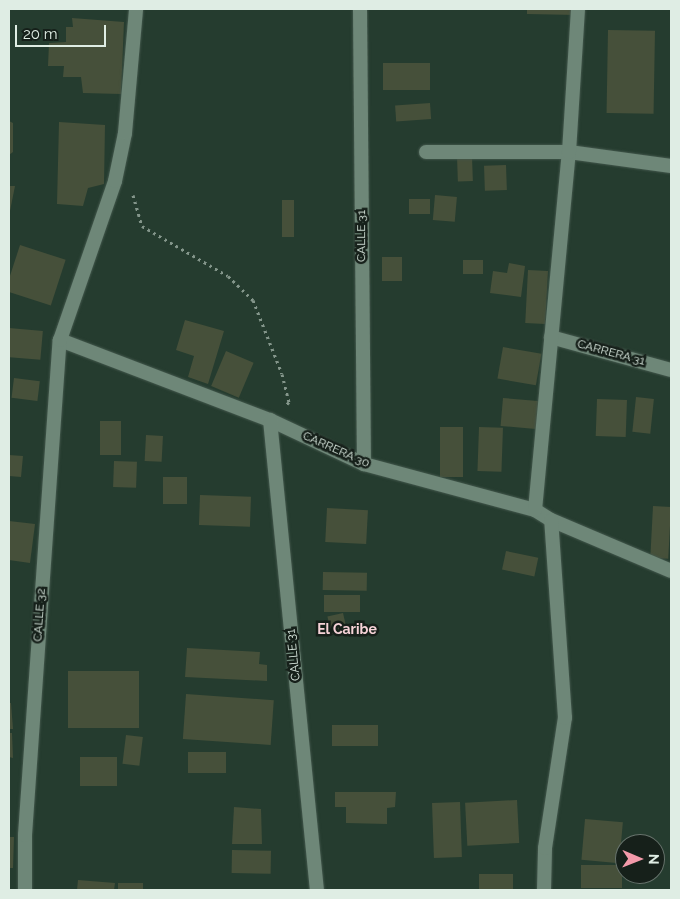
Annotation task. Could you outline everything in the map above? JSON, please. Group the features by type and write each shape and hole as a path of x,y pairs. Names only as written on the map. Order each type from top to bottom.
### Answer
{"street":[{"name":"CALLE 32","path":"25,890 25,825 60,340 115,181 124,133 136,9"},
{"name":"CALLE 31","path":"360,9 364,464"},
{"path":"535,510 569,152 578,9"},
{"path":"426,152 569,152 671,166"},
{"name":"CARRERA 31","path":"551,337 671,370"},
{"name":"CARRERA 30","path":"60,340 270,420 364,464 535,510 551,520 671,571"},
{"name":"CALLE 31","path":"270,420 318,890"},
{"path":"544,890 545,848 565,718 551,520"}],"path":[{"path":"115,181 136,198 142,226 228,276 253,300 289,402 270,420"}],"building":[{"path":"527,9 577,9 577,15 527,14"},
{"path":"72,18 124,22 121,94 83,93 81,77 63,77 64,66 48,66 49,43 66,42 66,27 73,27"},
{"path":"608,30 655,31 654,114 607,113"},
{"path":"383,63 430,63 430,90 383,90"},
{"path":"430,103 431,119 396,121 395,105"},
{"path":"9,121 13,123 13,152 9,155"},
{"path":"59,122 105,125 104,184 88,188 83,206 57,204"},
{"path":"472,156 473,181 458,182 457,157"},
{"path":"506,165 507,190 485,191 484,166"},
{"path":"9,186 15,186 10,211 9,211"},
{"path":"435,195 457,197 455,222 433,220"},
{"path":"409,199 430,199 430,214 409,214"},
{"path":"282,200 294,200 294,237 282,237"},
{"path":"20,245 66,260 51,305 9,292 9,279"},
{"path":"382,257 402,257 402,281 382,281"},
{"path":"463,260 483,260 483,274 463,274"},
{"path":"509,263 525,266 521,297 490,293 493,271 507,273"},
{"path":"528,270 548,271 545,324 525,323"},
{"path":"185,320 224,331 208,384 188,377 194,356 176,350"},
{"path":"9,328 43,331 40,360 9,357"},
{"path":"503,347 541,354 536,385 497,379"},
{"path":"226,351 254,363 239,398 211,386"},
{"path":"14,378 40,381 37,401 12,398"},
{"path":"636,397 654,399 650,434 632,432"},
{"path":"503,398 541,401 538,429 501,426"},
{"path":"597,399 627,400 626,437 596,436"},
{"path":"100,421 121,421 121,455 100,455"},
{"path":"440,427 463,427 463,477 440,477"},
{"path":"479,427 503,428 501,472 477,471"},
{"path":"146,435 163,436 162,462 145,461"},
{"path":"9,455 23,456 21,477 9,476"},
{"path":"114,461 137,462 136,488 113,487"},
{"path":"163,477 187,477 187,504 163,504"},
{"path":"200,495 251,497 250,527 199,525"},
{"path":"653,506 671,507 668,559 650,558"},
{"path":"327,508 368,510 366,544 325,542"},
{"path":"9,521 35,524 30,563 9,560"},
{"path":"506,551 538,558 534,576 502,570"},
{"path":"323,572 367,573 367,591 323,590"},
{"path":"324,595 360,595 360,612 324,612"},
{"path":"343,613 347,631 331,634 327,617"},
{"path":"187,648 260,652 259,664 267,665 267,681 185,677"},
{"path":"68,671 139,671 139,728 68,728"},
{"path":"186,694 274,700 271,745 183,739"},
{"path":"9,703 11,703 13,729 9,729"},
{"path":"332,725 378,725 378,746 332,746"},
{"path":"9,733 12,733 13,758 9,757"},
{"path":"126,735 143,737 139,766 122,764"},
{"path":"188,752 226,752 226,773 188,773"},
{"path":"80,757 117,757 117,786 80,786"},
{"path":"335,792 396,792 395,807 387,808 387,824 346,823 346,807 335,807"},
{"path":"517,800 519,843 467,846 465,803"},
{"path":"460,802 462,857 434,858 432,803"},
{"path":"234,807 261,809 262,844 232,844"},
{"path":"585,819 623,822 622,834 615,834 615,863 581,860"},
{"path":"9,837 14,837 13,868 9,868"},
{"path":"232,850 271,851 271,874 232,873"},
{"path":"581,865 615,865 615,884 622,884 622,888 581,888"},
{"path":"479,874 513,874 513,890 479,890"},
{"path":"78,880 115,883 114,890 77,890"},
{"path":"118,883 143,883 143,890 118,890"}],"district":[{"name":"El Caribe","path":"347,629"}]}
